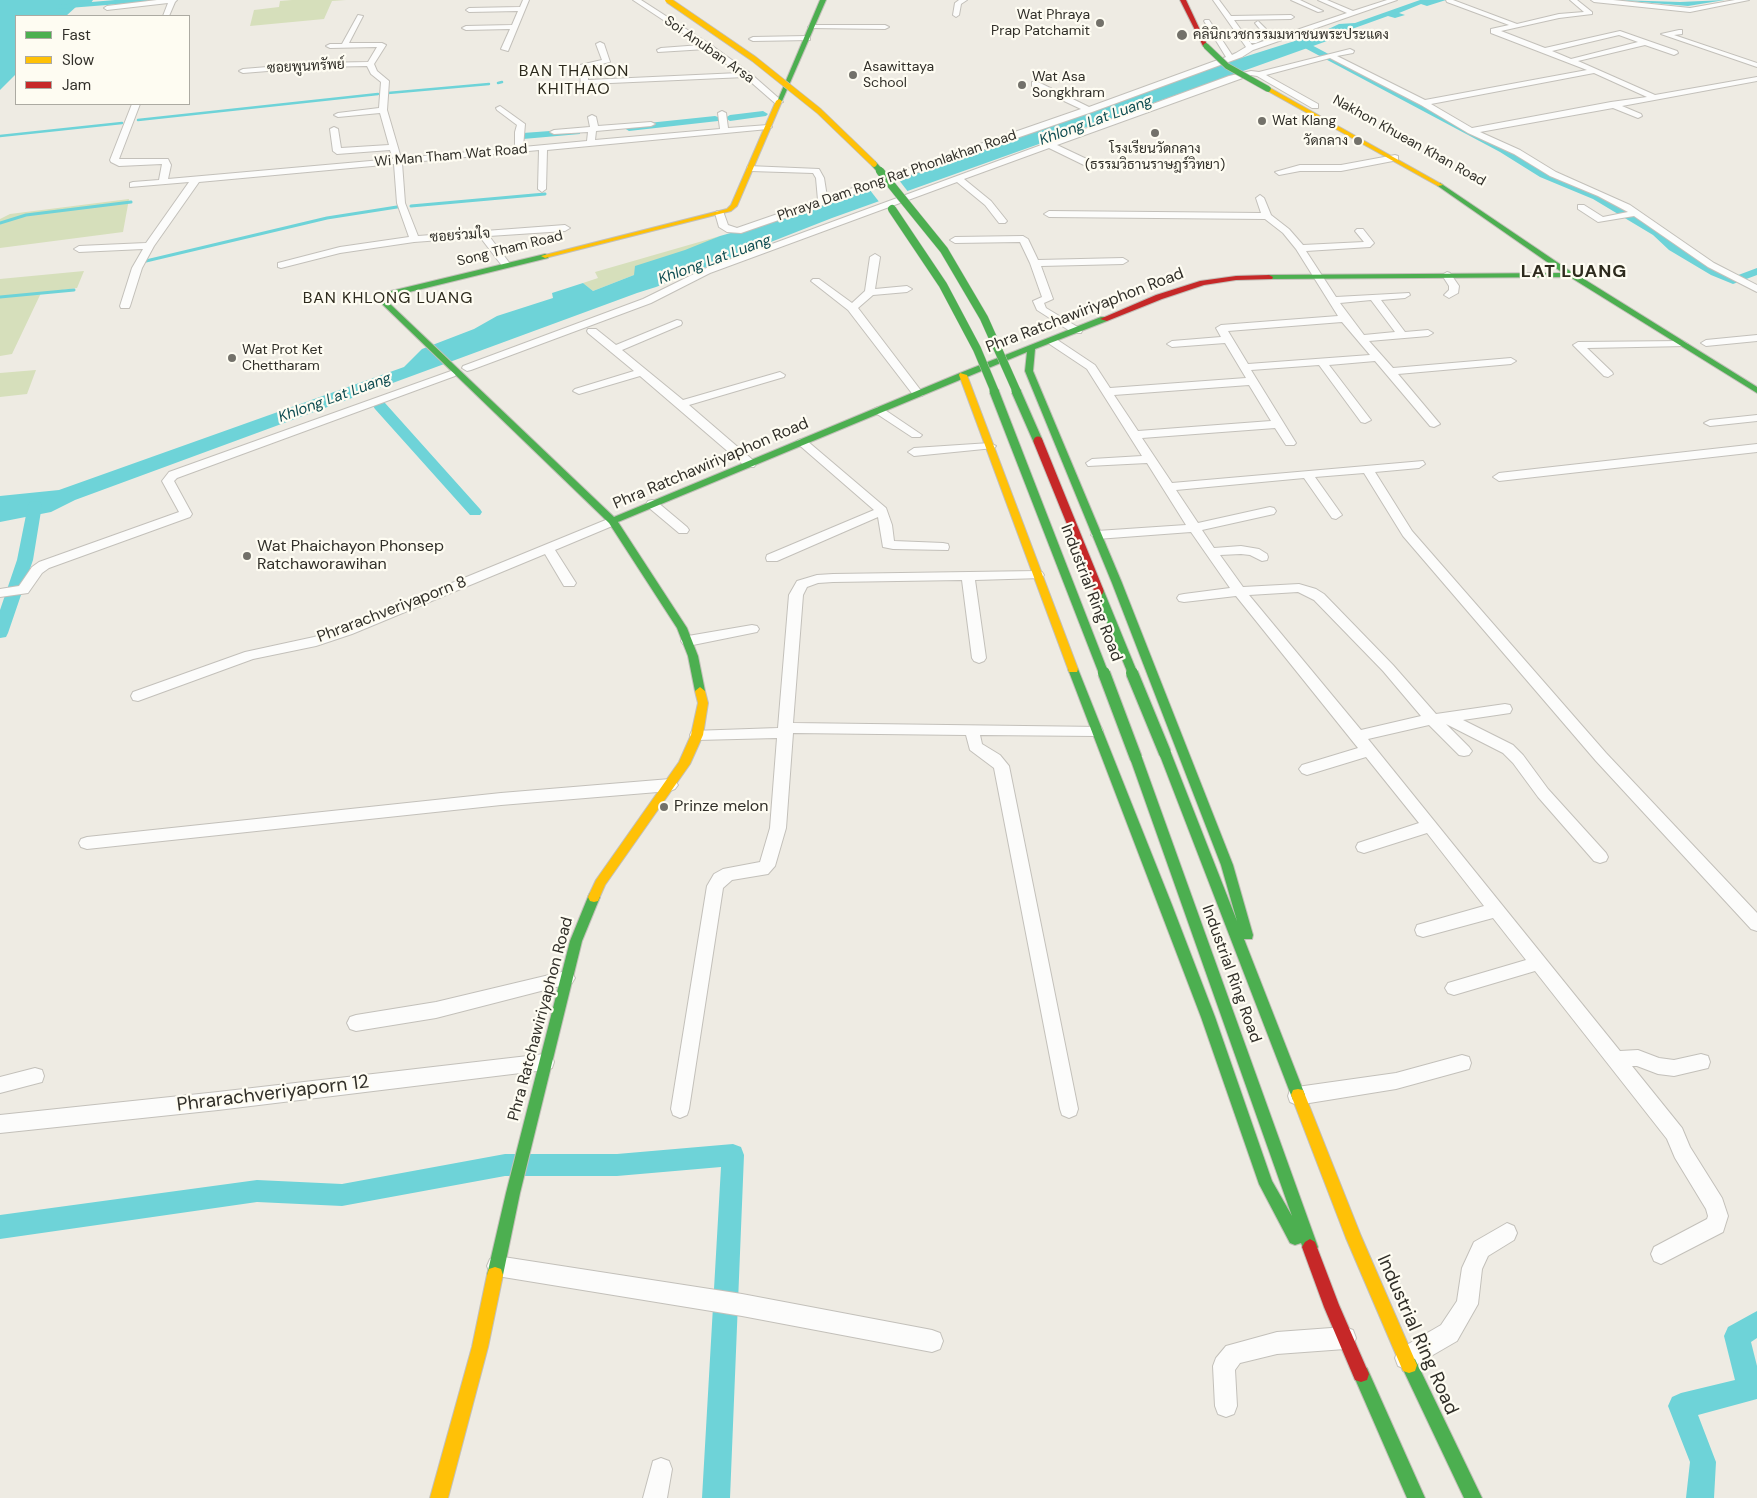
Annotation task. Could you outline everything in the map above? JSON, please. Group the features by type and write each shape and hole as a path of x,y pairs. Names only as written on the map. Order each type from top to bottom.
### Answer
{"main road":[{"path":"652,0 764,78 809,116 836,143"},
{"name":"Industrial Ring Road","path":"668,0 760,63 819,111 879,169 944,250 984,318 1018,392 1164,753 1354,1238 1406,1358 1448,1448 1478,1494"},
{"name":"Song Tham Road","path":"613,521 453,372 422,338 385,303 386,298 394,293 729,210 734,206 823,0"},
{"name":"Nakhon Khuean Khan Road","path":"1183,0 1206,46 1227,66 1395,158 1468,202 1571,276 1757,391"},
{"name":"Nakhon Khuean Khan Road","path":"1268,89 1315,106 1426,165 1467,190"},
{"name":"Industrial Ring Road","path":"862,172 908,232 942,285 977,349 1031,481 1136,758 1332,1307 1416,1498"},
{"path":"1547,246 1623,293"},
{"name":"Phra Ratchawiriyaphon Road","path":"440,1498 480,1346 513,1193 576,941 600,883 684,764 697,735 703,703 697,671 688,641 676,616 613,521 963,375 1031,350 1160,297 1203,283 1236,278 1447,275 1571,276 1589,273"},
{"path":"1631,312 1648,308"},
{"path":"1702,341 1720,352"},
{"name":"Industrial Ring Road","path":"1031,350 1029,371 1097,534 1226,865 1289,1073"},
{"path":"971,393 976,382 990,373 1013,372 1024,375 1031,381 1044,408"},
{"name":"Industrial Ring Road","path":"963,375 1096,731 1166,904 1208,1017 1266,1184 1332,1307"},
{"path":"901,401 943,397"},
{"path":"958,398 970,402 976,409"}],"street":[{"path":"107,8 173,0"},
{"path":"166,15 173,0"},
{"path":"505,49 526,0"},
{"name":"Soi Anuban Arsa","path":"636,0 708,47 747,75 779,102"},
{"path":"956,15 958,3 964,0"},
{"path":"1216,0 1230,58"},
{"path":"1294,0 1320,11"},
{"path":"1321,0 1354,14"},
{"name":"Phraya Dam Rong Rat Phonlakhan Road","path":"720,213 724,227 738,231 1089,110 1230,58 1248,45 1354,14 1394,0"},
{"path":"1573,0 1590,13 1558,16 1494,32 1594,70 1652,96"},
{"path":"1594,0 1690,10 1746,0"},
{"path":"1449,1 1516,26"},
{"path":"469,10 521,9"},
{"name":"ซอยพูนทรัพย์","path":"344,46 360,16"},
{"path":"1193,21 1291,17"},
{"path":"1220,20 1248,45 1268,37 1258,22"},
{"path":"466,28 514,27"},
{"path":"753,39 810,32 884,27"},
{"path":"791,30 810,32"},
{"path":"1679,32 1665,34 1757,65"},
{"path":"1543,51 1620,33 1674,53"},
{"path":"348,38 381,37"},
{"path":"1571,61 1646,42"},
{"path":"584,91 584,64 606,62 600,44"},
{"name":"ซอยพูนทรัพย์","path":"243,71 370,64 382,45 330,46"},
{"path":"661,50 708,47"},
{"path":"1258,74 1350,52"},
{"path":"1326,57 1424,103 1471,130 1517,152 1553,174 1601,194 1629,214 1711,265 1757,288"},
{"path":"370,64 374,72 385,81 383,110 398,161"},
{"path":"1424,103 1594,70"},
{"path":"467,368 647,301 707,271 1052,146 1232,78 1251,73 1258,74 1315,106"},
{"path":"585,82 747,75"},
{"path":"1471,130 1652,96 1757,79"},
{"path":"1745,81 1757,85"},
{"path":"1035,84 1089,110"},
{"path":"1611,104 1638,116"},
{"path":"136,105 114,160 119,163 165,161 167,165 163,182"},
{"path":"500,108 521,124 518,151"},
{"path":"338,115 383,110"},
{"path":"722,113 724,131"},
{"path":"591,144 592,131 594,129 592,117"},
{"path":"554,132 651,124"},
{"name":"Wi Man Tham Wat Road","path":"133,185 768,127"},
{"path":"334,129 337,151 394,147"},
{"path":"1052,146 1091,165 1117,166"},
{"path":"542,188 543,149"},
{"path":"1279,172 1300,168 1336,168 1395,158"},
{"name":"ซอยร่วมใจ","path":"398,161 401,203 414,239"},
{"path":"750,168 816,171 820,178 823,201"},
{"path":"125,306 137,268 149,246 196,179"},
{"path":"958,179 988,204 1002,221"},
{"path":"1260,198 1267,216 1286,231 1300,248 1345,319 1434,424"},
{"path":"1581,208 1601,220 1629,214"},
{"path":"1049,214 1267,216"},
{"name":"ซอยร่วมใจ","path":"281,265 340,250 414,239 565,228"},
{"path":"1300,248 1367,245 1369,243 1360,231"},
{"path":"482,234 506,265"},
{"path":"955,240 1023,239 1035,263 1048,299 1038,301 1042,310 1077,331"},
{"path":"79,249 149,246"},
{"path":"870,292 875,257"},
{"path":"1035,263 1123,261"},
{"path":"1447,275 1454,286 1454,291 1450,295"},
{"path":"816,281 852,308 918,394"},
{"path":"852,308 870,292 907,289"},
{"path":"1334,300 1405,295"},
{"path":"1374,297 1402,335"},
{"path":"1290,443 1276,424 1245,367 1221,330 1221,326 1345,319"},
{"path":"614,350 666,329 676,323"},
{"path":"592,332 643,372 750,464"},
{"path":"1362,338 1428,333"},
{"path":"1702,341 1757,338"},
{"path":"1172,344 1228,340"},
{"path":"1052,341 1091,367 1194,528 1239,592 1369,750 1675,1134 1682,1152 1714,1205 1718,1216 1716,1225 1661,1254"},
{"path":"1608,374 1578,345 1683,344"},
{"path":"1245,367 1378,358"},
{"path":"1389,372 1511,361"},
{"path":"1322,362 1365,420"},
{"path":"0,593 23,590 37,570 44,566 186,514 168,481 173,476 453,372"},
{"path":"579,391 643,372"},
{"path":"681,404 780,375"},
{"path":"1107,392 1253,381"},
{"path":"878,410 916,435"},
{"path":"1710,423 1757,418"},
{"path":"1135,435 1276,424"},
{"path":"802,442 882,511 888,544 943,547"},
{"path":"914,452 990,446"},
{"path":"1499,476 1757,448"},
{"path":"1092,463 1150,458"},
{"path":"1168,487 1419,464"},
{"path":"1367,469 1414,541 1601,757 1757,924"},
{"path":"1308,475 1336,515"},
{"path":"652,504 683,530"},
{"path":"772,558 882,511"},
{"path":"1097,534 1194,528 1270,511"},
{"name":"Phrarachveriyaporn 8","path":"138,696 250,655 316,641 347,632 613,521"},
{"path":"548,548 569,583"},
{"path":"1210,552 1241,550 1254,552 1262,557"},
{"path":"680,1109 715,886 720,879 729,874 762,869 766,866 771,856 778,828 796,595 802,584 817,579 1038,575"},
{"path":"968,576 979,658"},
{"path":"1184,598 1299,588 1312,592 1440,720 1464,751"},
{"path":"688,641 752,629"},
{"path":"1357,736 1504,709"},
{"path":"1440,720 1508,749 1518,758 1543,793 1600,857"},
{"path":"972,730 976,746 985,754 995,759 1001,766 1069,1109"},
{"path":"697,735 785,731 1096,731"},
{"path":"1307,769 1369,750"},
{"path":"87,843 501,799 670,785"},
{"path":"1364,847 1430,826"},
{"path":"1423,930 1496,910"},
{"path":"1454,988 1539,963"},
{"path":"356,1023 436,1010 566,978"},
{"path":"1616,1059 1638,1058 1658,1066 1674,1068 1701,1062"},
{"name":"Phrarachveriyaporn 12","path":"0,1124 218,1101 545,1062"},
{"path":"1297,1096 1396,1081 1462,1063"},
{"path":"0,1085 35,1076"},
{"path":"1406,1358 1449,1333 1467,1304 1472,1268 1481,1249 1507,1233"},
{"path":"497,1266 742,1305 932,1341"},
{"path":"1226,1406 1224,1366 1234,1354 1277,1343 1345,1338"},
{"path":"655,1498 661,1469"}],"green space":[{"path":"346,0 332,1 324,19 250,26 254,10 279,7 280,1"},
{"path":"129,199 123,232 0,248 0,219 10,214"},
{"path":"720,236 634,275 593,291 583,283 598,278 595,272"},
{"path":"84,271 77,288 41,293 12,354 0,356 0,279"},
{"path":"36,370 27,394 0,397 0,373"}],"water":[{"path":"0,0 93,0 91,3 77,6 67,15 15,15 15,75 0,90"},
{"name":"Khlong Lat Luang","path":"1420,0 1446,0 1427,6 1421,4 1399,13 1405,15 1395,18 1388,16 1338,34 1341,36 832,218 656,287 75,500 51,512 0,522 0,496 59,490 404,367 422,349 474,329 497,316 553,298 552,293 583,283 593,291 634,275 635,266 685,250 720,236 776,220 1238,57 1241,58 1320,33 1339,24 1355,23"},
{"path":"1617,0 1680,2 1725,0 1688,6"}],"pier":[{"path":"895,175 909,193 880,203 866,185"}],"waterway":[{"path":"56,7 145,0"},
{"path":"1304,44 1503,150 1544,175 1597,197 1657,233 1673,248 1715,273 1733,281 1757,271"},
{"path":"498,83 502,82"},
{"path":"388,93 489,84"},
{"path":"138,120 378,94"},
{"path":"730,118 763,114"},
{"path":"629,128 715,119"},
{"path":"0,136 122,123"},
{"path":"523,136 577,132"},
{"path":"411,206 545,194"},
{"path":"0,223 26,215 131,202"},
{"path":"146,261 327,218 397,207"},
{"path":"0,297 74,290"},
{"path":"380,406 475,512"},
{"path":"0,633 25,560 35,505"},
{"path":"0,1227 257,1191 342,1195 505,1165 617,1165 733,1155 716,1498"},
{"path":"1700,1498 1703,1462 1681,1406 1750,1389 1737,1336 1757,1323"}],"traffic: fast":[{"path":"779,101 823,0"},
{"path":"1206,46 1227,66 1268,89"},
{"path":"874,164 944,250 984,318 1038,441"},
{"path":"1440,185 1538,254 1757,391"},
{"path":"892,209 943,285 977,349 1027,472 1136,758"},
{"path":"545,256 394,293 386,297 385,303 613,521 682,628 693,656 700,691"},
{"path":"1269,277 1571,275 1589,273"},
{"path":"613,521 963,375 1104,319"},
{"path":"1031,350 1029,371 1117,583 1227,865 1247,935"},
{"path":"1099,591 1165,753"},
{"path":"1073,669 1208,1017 1266,1184 1295,1238"},
{"path":"1165,753 1298,1095"},
{"path":"1136,758 1310,1247"},
{"path":"495,1275 513,1193 576,941 594,897"},
{"path":"1409,1365 1473,1498"},
{"path":"1361,1374 1416,1498"}],"traffic: slow":[{"path":"668,0 754,59 819,111 874,164"},
{"path":"1268,89 1440,185"},
{"path":"545,256 729,210 734,206 779,101"},
{"path":"963,375 1073,669"},
{"path":"594,897 600,883 684,764 697,735 703,703 700,691"},
{"path":"1298,1095 1354,1238 1409,1365"},
{"path":"439,1498 480,1347 495,1275"}],"traffic: jam":[{"path":"1183,0 1206,46"},
{"path":"1104,319 1159,297 1203,283 1236,278 1269,277"},
{"path":"1038,441 1099,591"},
{"path":"1310,1247 1332,1307 1361,1374"}],"place":[{"name":"Wat Phraya Prap Patchamit","path":"1100,23"},
{"name":"คลินิกเวชกรรมมหาชนพระประแดง","path":"1182,35"},
{"name":"Asawittaya School","path":"853,75"},
{"name":"Wat Asa Songkhram","path":"1022,85"},
{"name":"Wat Klang","path":"1262,121"},
{"name":"โรงเรียนวัดกลาง (ธรรมวิธานราษฎร์วิทยา)","path":"1155,133"},
{"name":"วัดกลาง","path":"1358,141"},
{"name":"Wat Prot Ket Chettharam","path":"232,358"},
{"name":"Wat Phaichayon Phonsep Ratchaworawihan","path":"247,556"},
{"name":"Prinze melon","path":"664,807"}],"district":[{"name":"BAN THANON KHITHAO","path":"574,81"},
{"name":"LAT LUANG","path":"1574,272"},
{"name":"BAN KHLONG LUANG","path":"388,299"}]}
